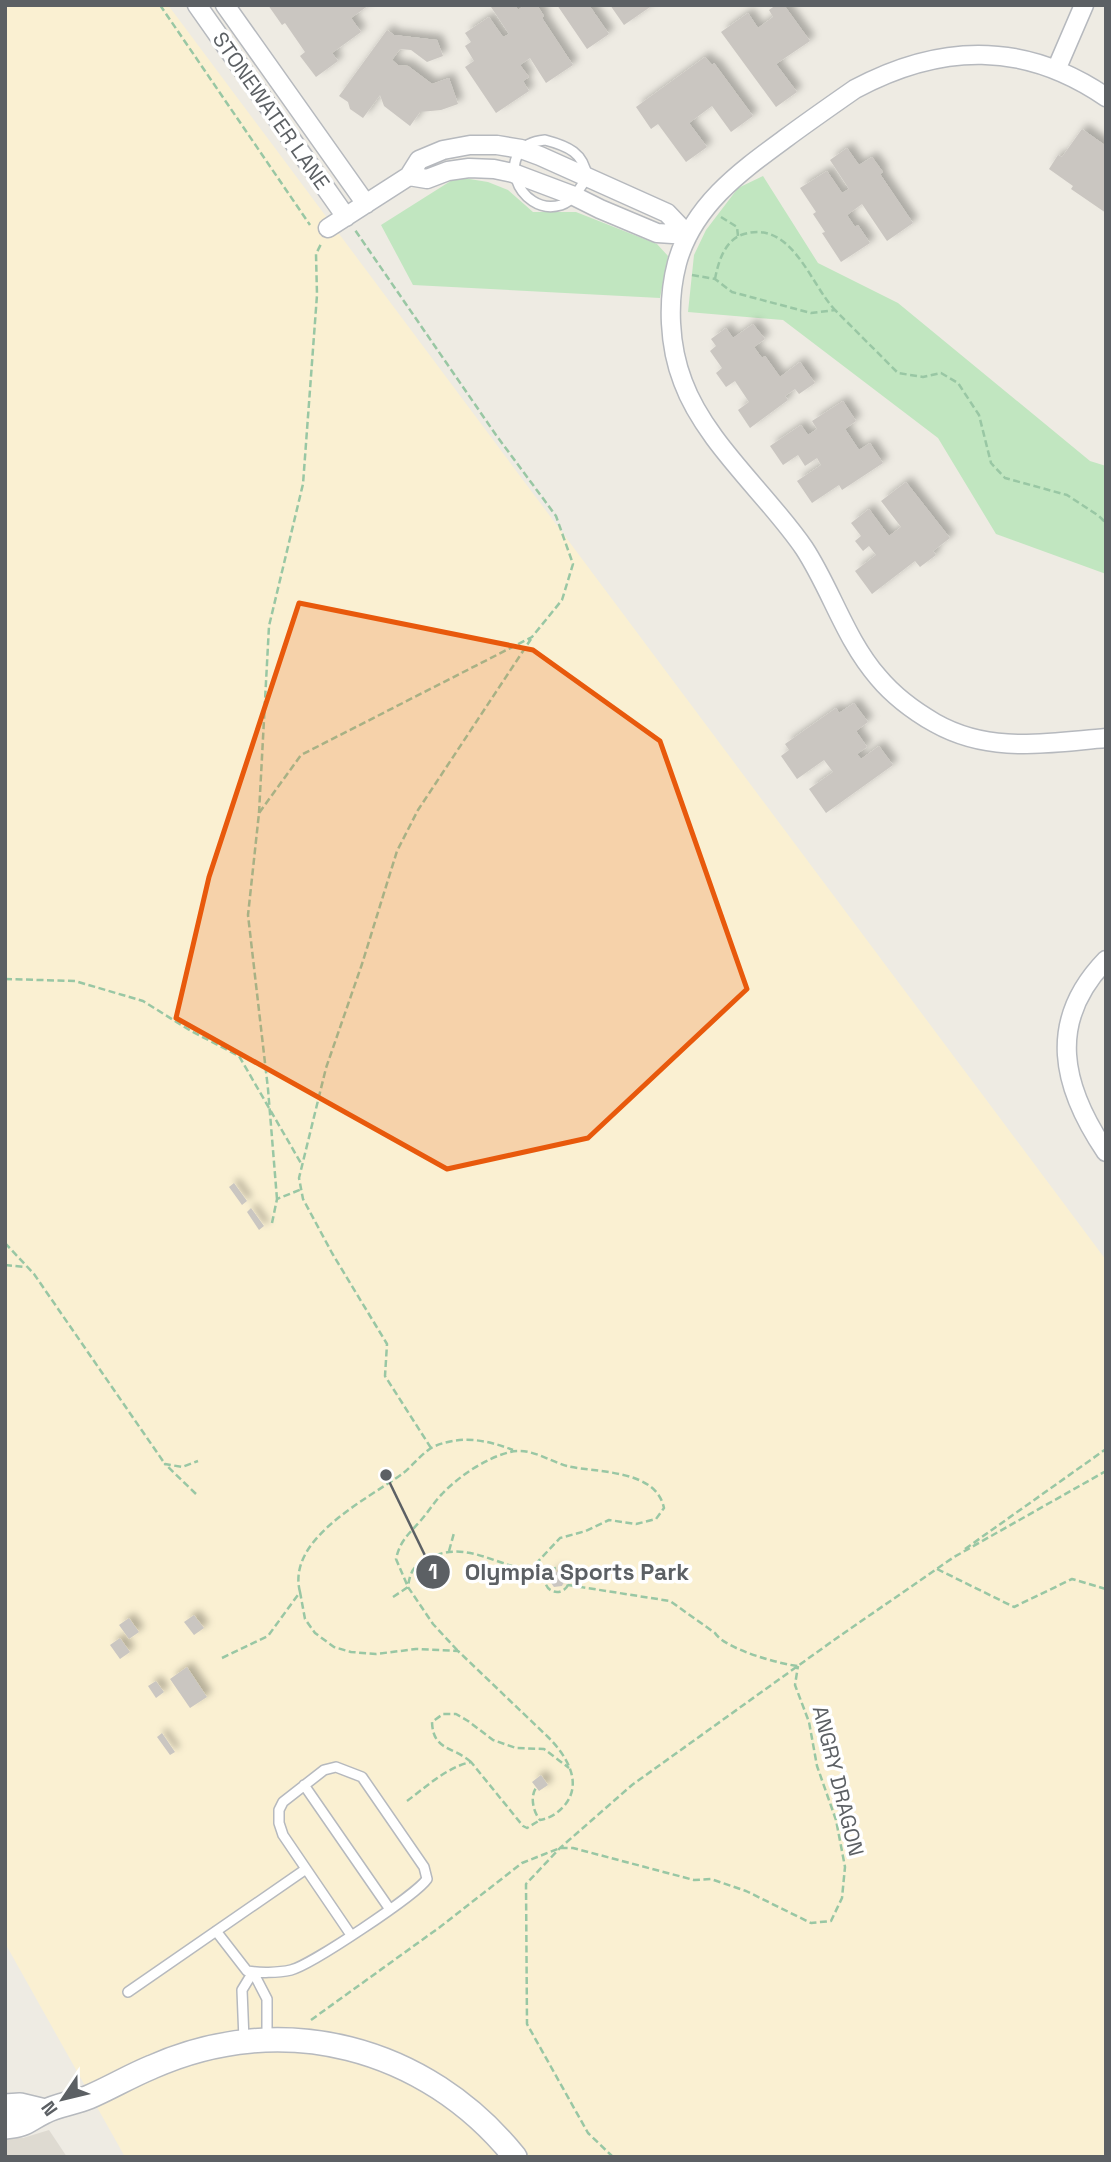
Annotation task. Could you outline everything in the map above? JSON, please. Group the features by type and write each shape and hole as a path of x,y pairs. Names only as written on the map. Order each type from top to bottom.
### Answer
{"street":[{"name":"STONEWATER LANE","path":"197,5 346,217"},
{"name":"STONEWATER LANE","path":"225,5 366,204"},
{"path":"1056,70 1084,5"},
{"path":"1106,97 1056,70 1018,59 976,54 937,58 895,69 855,89 741,170 704,209 688,235 678,261 674,278 672,321 675,361 691,401 713,436 804,548 857,648 892,692 923,716 949,730 1000,744 1032,745 1106,738"},
{"path":"325,235 346,217 409,176 419,160 443,150 483,145 521,149 587,177 667,213 688,235"},
{"path":"409,176 427,179 448,171 469,168 513,173 574,196 657,233 688,235"},
{"path":"1106,960 1095,971 1080,995 1065,1040 1075,1096 1106,1152"},
{"path":"5,2127 23,2125 45,2111 91,2096 183,2054 243,2040 293,2039 340,2046 398,2065 459,2101 496,2135 515,2157"},
{"path":"5,2106 20,2105 45,2111"}],"lane":[{"path":"513,173 521,149"},
{"path":"574,196 587,177"},
{"path":"216,1931 247,1971 290,1970 317,1958 351,1935 422,1885 427,1879 424,1867 362,1777 336,1767 324,1770 283,1802 279,1810 279,1823 282,1835 351,1935"},
{"path":"304,1785 389,1908"},
{"path":"128,1992 306,1869"},
{"path":"253,1972 267,1999 267,2039"},
{"path":"243,2040 242,1990 253,1972"}],"path":[{"path":"160,5 325,235 316,254 317,295 303,484 269,626 259,813 248,915 270,1109 277,1199 272,1223"},
{"path":"704,209 725,218 737,227 738,236"},
{"path":"346,217 556,516 573,564 562,600 532,636 418,810 397,851 326,1068 299,1178 303,1199 387,1344 385,1376 431,1448"},
{"path":"715,279 722,253 738,236 754,232 770,235 790,246 810,272 826,300 898,373 923,377 941,373 958,383 979,415 991,463 1005,478 1067,495 1106,523"},
{"path":"692,275 715,279 732,292 811,313 835,310"},
{"path":"259,813 302,755 532,636"},
{"path":"5,979 75,981 143,1001 191,1031 239,1055 302,1165"},
{"path":"277,1199 302,1189"},
{"path":"5,1243 28,1267 165,1464 196,1494"},
{"path":"5,1265 28,1267"},
{"path":"458,1651 416,1648 376,1654 334,1647 315,1633 305,1619 298,1573 309,1546 326,1528 412,1466 431,1448 454,1441 475,1439 514,1451 531,1452 569,1466 600,1470 643,1482 658,1493 664,1508 656,1520 636,1524 609,1520 586,1531 559,1538 530,1570"},
{"path":"613,2157 588,2133 527,2024 526,1884 560,1848 632,1785 1106,1449"},
{"path":"514,1451 479,1466 451,1486 404,1538 396,1559 408,1587 433,1624 556,1745 570,1769 573,1784 569,1799 554,1816 527,1828 471,1762 438,1742 433,1735 432,1722 437,1717 450,1713 463,1717 493,1740 516,1748 544,1749 570,1769"},
{"path":"165,1464 182,1467 198,1461"},
{"path":"954,1557 1106,1471"},
{"path":"449,1551 454,1533"},
{"path":"393,1597 408,1587 412,1569 442,1552 481,1555 515,1568 546,1574 555,1568 563,1569 568,1575 568,1585 561,1592 552,1592 545,1583 546,1574"},
{"path":"937,1569 1014,1606 1072,1578 1106,1589"},
{"path":"568,1585 670,1601 715,1633 720,1640 761,1659 798,1666"},
{"path":"222,1658 268,1636 300,1592"},
{"name":"ANGRY DRAGON","path":"560,1848 573,1848 694,1880 711,1879 746,1891 811,1923 831,1921 842,1898 845,1867 836,1820 817,1766 809,1722 795,1685 798,1666"},
{"path":"407,1801 436,1779 464,1763 471,1762"},
{"path":"536,1788 533,1801 536,1816 540,1820"},
{"path":"311,2020 440,1927 522,1863 560,1848"}],"highlighted area":[{"path":"299,603 533,650 660,741 747,989 588,1138 447,1169 176,1018 209,877"}],"shaded area":[{"path":"49,2130 67,2157 5,2157 5,2138 23,2138"}],"green space":[{"path":"763,176 818,263 898,303 1090,461 1106,466 1106,574 996,534 938,438 783,320 688,312 694,255 706,230 738,188"},
{"path":"457,177 488,182 508,190 533,212 576,212 657,244 668,256 660,298 413,285 381,225"}],"sand":[{"path":"5,5 168,5 1106,1260 1106,2157 125,2157 5,1943"}],"building":[{"path":"268,5 369,5 351,18 361,32 332,53 338,61 316,77 300,56 305,52 285,23 282,25"},
{"path":"515,5 518,10 525,5 537,5 544,16 542,18 573,65 546,83 530,58 520,65 529,77 523,81 529,91 496,113 465,67 474,61 465,46 471,42 465,33 489,17 503,37 509,34 491,7"},
{"path":"557,5 589,5 609,34 587,49"},
{"path":"610,5 653,5 624,25"},
{"path":"776,5 784,5 810,41 776,64 797,92 776,107 721,32 748,13 758,28 773,17 769,10"},
{"path":"387,30 394,35 437,40 443,56 427,62 411,50 400,49 392,60 398,65 408,66 432,84 449,78 458,104 441,110 420,112 410,126 384,106 380,95 363,118 350,109 348,102 339,96"},
{"path":"705,57 712,65 714,63 753,116 731,132 712,106 689,123 707,147 686,162 658,124 651,129 636,107"},
{"path":"1082,129 1106,146 1106,213 1071,189 1073,186 1049,169 1058,155 1062,157"},
{"path":"847,148 859,165 872,157 883,172 880,174 913,223 887,241 862,204 847,215 855,227 858,225 870,243 841,262 822,233 825,232 813,214 816,212 800,188 827,171 842,193 849,189 830,160"},
{"path":"753,324 765,339 754,347 762,358 765,356 780,377 800,362 815,383 799,394 795,389 785,396 788,400 750,428 738,410 749,402 735,381 726,387 716,373 722,368 710,351 716,346 711,339 726,328 733,338"},
{"path":"843,401 856,421 845,429 859,450 870,443 883,463 842,490 839,485 812,503 797,481 821,465 817,458 805,466 798,455 783,465 770,446 801,425 808,435 817,429 812,421"},
{"path":"906,482 950,538 933,551 936,555 920,567 915,561 872,594 855,571 876,555 869,546 863,551 855,541 861,536 851,523 869,509 889,536 901,527 881,501"},
{"path":"854,703 868,722 856,731 867,747 857,754 861,759 879,746 893,765 826,813 809,789 833,772 824,760 797,779 781,756 789,750 785,744 836,708 839,713"},
{"path":"234,1183 247,1201 242,1205 229,1187"},
{"path":"251,1208 264,1226 259,1230 247,1212"},
{"path":"561,1571 566,1578 562,1586 554,1587 549,1580 553,1572"},
{"path":"194,1615 204,1628 194,1635 184,1622"},
{"path":"129,1618 139,1632 129,1639 119,1625"},
{"path":"120,1638 130,1652 120,1659 110,1645"},
{"path":"187,1667 207,1697 190,1708 170,1679"},
{"path":"156,1681 164,1692 156,1698 148,1686"},
{"path":"162,1733 175,1752 170,1755 157,1737"},
{"path":"541,1775 548,1785 539,1791 532,1782"}],"place":[{"name":"Olympia Sports Park","path":"386,1475"}]}
